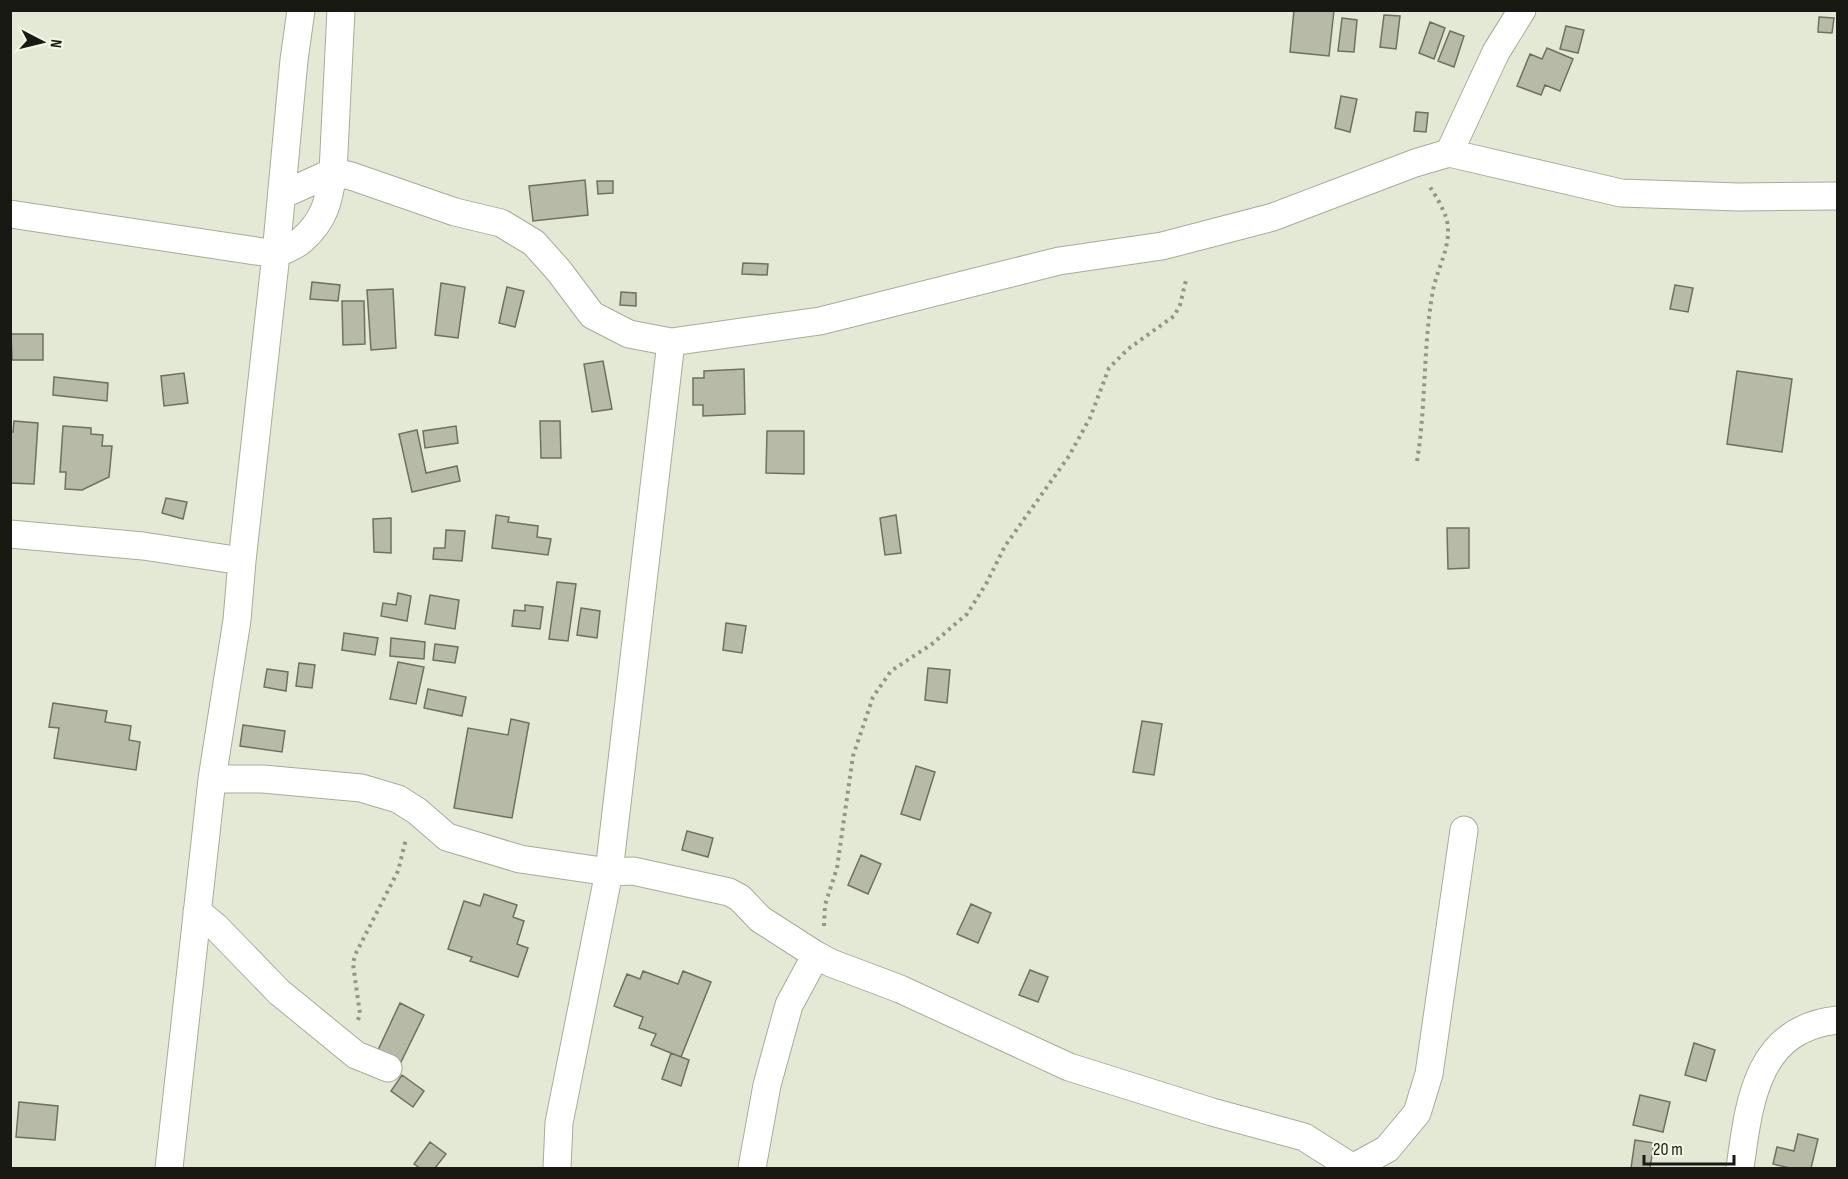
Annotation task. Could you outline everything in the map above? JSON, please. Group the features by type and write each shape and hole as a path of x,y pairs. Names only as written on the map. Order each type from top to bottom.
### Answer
{"street":[{"path":"169,1168 212,779 237,621 301,10"},
{"path":"10,214 276,254 301,241 326,211 333,172 341,10"},
{"path":"1449,153 1496,52 1522,10"},
{"path":"282,195 333,172 456,212 501,223 534,243 559,271 592,315 629,334 671,342 820,321 1059,261 1162,246 1273,217 1416,163 1449,153 1621,193 1738,197 1838,196"},
{"path":"557,1168 559,1123 609,872 671,342"},
{"path":"10,534 143,546 242,561"},
{"path":"212,779 263,779 361,788 398,800 417,811 447,837 520,859 609,872 633,871 729,892 740,898 760,919 816,956 900,989 1069,1067 1212,1112 1304,1137 1352,1168 1387,1149 1417,1113 1429,1074 1464,831"},
{"path":"197,911 216,927 279,992 347,1048 356,1055 388,1068"},
{"path":"752,1168 767,1085 789,1005 816,956"},
{"path":"1740,1168 1748,1113 1765,1062 1793,1033 1827,1021 1838,1020"}],"path":[{"path":"1416,163 1438,199 1449,227 1446,247 1432,293 1425,347 1423,427 1417,461"},
{"path":"816,956 824,933 825,905 837,868 853,756 873,697 891,671 932,644 967,614 986,584 1005,546 1070,456 1090,418 1109,368 1128,349 1174,316 1180,305 1186,280"},
{"path":"347,1048 356,1032 360,1014 353,964 355,955 398,871 409,830 417,811"}],"building":[{"path":"1294,10 1334,10 1329,56 1290,52"},
{"path":"1384,15 1400,16 1396,49 1380,47"},
{"path":"1819,17 1834,18 1832,33 1818,32"},
{"path":"1342,18 1357,20 1354,52 1338,51"},
{"path":"1430,22 1445,28 1434,59 1419,53"},
{"path":"1566,26 1584,30 1578,53 1560,49"},
{"path":"1450,31 1464,36 1454,67 1438,61"},
{"path":"1547,48 1573,59 1560,91 1545,85 1541,95 1517,86 1530,54 1542,59"},
{"path":"1341,96 1357,99 1350,132 1335,128"},
{"path":"1416,112 1428,113 1426,132 1414,131"},
{"path":"585,180 588,215 533,221 529,186"},
{"path":"597,181 613,181 613,193 598,194"},
{"path":"743,263 768,264 767,275 742,274"},
{"path":"312,282 340,285 338,301 310,299"},
{"path":"441,283 465,287 458,338 435,335"},
{"path":"1675,285 1693,288 1688,312 1670,309"},
{"path":"507,287 524,291 515,327 499,323"},
{"path":"393,289 396,348 371,350 367,290"},
{"path":"621,292 636,293 636,306 620,305"},
{"path":"342,301 364,301 365,344 343,345"},
{"path":"11,334 43,334 43,360 12,360"},
{"path":"603,361 612,409 592,412 584,364"},
{"path":"744,369 745,414 703,416 703,405 693,405 693,378 704,378 704,371"},
{"path":"1737,371 1792,379 1782,452 1727,444"},
{"path":"184,373 188,403 164,406 161,376"},
{"path":"54,377 108,383 107,401 53,395"},
{"path":"14,421 38,423 34,484 10,483 10,432 13,432"},
{"path":"540,421 560,421 561,458 541,458"},
{"path":"63,426 91,428 91,434 103,435 102,446 112,446 109,477 82,490 65,489 66,472 60,472"},
{"path":"456,426 458,443 425,448 423,431"},
{"path":"417,430 426,473 457,466 460,481 412,492 399,434"},
{"path":"767,431 804,431 804,474 766,473"},
{"path":"166,498 187,502 183,519 162,513"},
{"path":"496,515 509,517 508,522 538,526 537,537 551,539 548,555 492,548"},
{"path":"896,515 901,553 885,555 880,518"},
{"path":"391,518 391,553 374,552 373,519"},
{"path":"1447,528 1469,528 1469,568 1448,569"},
{"path":"446,530 465,531 462,561 433,559 434,548 445,548"},
{"path":"557,582 576,584 568,641 549,639"},
{"path":"398,593 411,596 407,621 381,616 383,603 396,605"},
{"path":"430,595 459,600 455,629 425,624"},
{"path":"525,605 543,607 540,629 512,626 514,610 525,611"},
{"path":"581,608 600,611 597,638 577,635"},
{"path":"726,623 746,626 742,653 723,650"},
{"path":"344,633 378,638 375,655 342,650"},
{"path":"391,638 425,642 424,659 390,656"},
{"path":"435,644 458,647 455,663 433,660"},
{"path":"398,662 424,667 416,704 390,699"},
{"path":"299,663 315,665 312,688 296,686"},
{"path":"928,668 950,670 947,703 925,700"},
{"path":"267,669 288,672 286,691 264,687"},
{"path":"428,689 466,697 462,716 424,708"},
{"path":"53,703 107,711 105,722 131,726 129,740 140,742 136,770 54,758 59,728 49,727"},
{"path":"511,719 529,723 512,818 454,808 468,728 508,735"},
{"path":"1142,721 1162,724 1154,775 1133,772"},
{"path":"243,725 285,731 282,752 240,746"},
{"path":"916,766 935,772 920,820 901,814"},
{"path":"687,831 713,838 708,857 682,850"},
{"path":"861,855 881,864 868,894 848,885"},
{"path":"484,894 517,905 513,917 524,921 517,944 528,948 518,977 470,961 472,957 448,949 464,901 480,906"},
{"path":"971,904 991,913 978,943 957,934"},
{"path":"1030,970 1048,977 1038,1002 1019,995"},
{"path":"643,971 678,984 683,971 711,982 681,1057 651,1045 656,1034 639,1028 643,1017 614,1006 627,974 640,979"},
{"path":"400,1003 424,1015 401,1062 378,1050"},
{"path":"1694,1043 1715,1050 1706,1081 1685,1075"},
{"path":"671,1053 689,1060 681,1086 662,1079"},
{"path":"402,1075 424,1091 413,1107 391,1091"},
{"path":"1640,1095 1670,1102 1663,1132 1633,1125"},
{"path":"19,1102 58,1106 55,1140 16,1137"},
{"path":"1798,1134 1818,1139 1811,1168 1790,1168 1773,1164 1777,1147 1794,1151"},
{"path":"1635,1140 1654,1143 1650,1168 1631,1168"},
{"path":"430,1142 446,1154 435,1168 420,1168 414,1164"}]}
